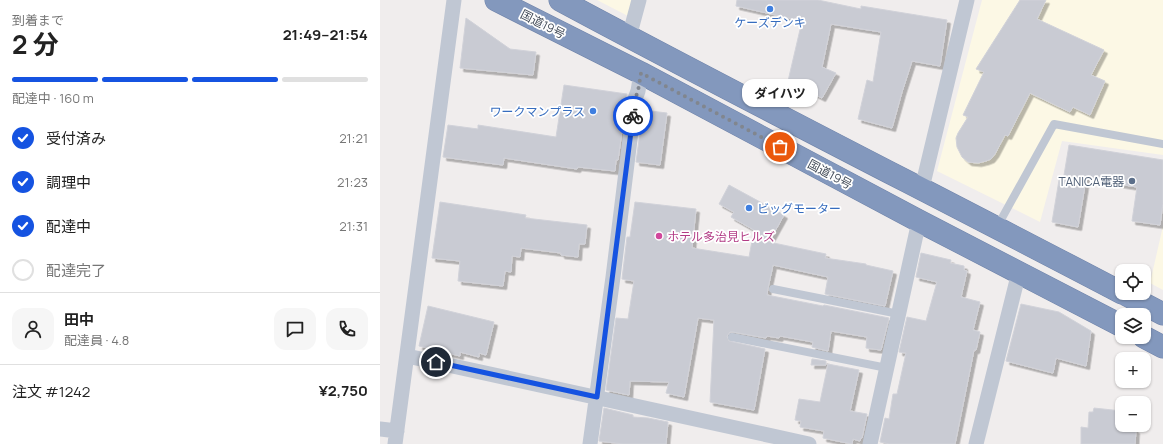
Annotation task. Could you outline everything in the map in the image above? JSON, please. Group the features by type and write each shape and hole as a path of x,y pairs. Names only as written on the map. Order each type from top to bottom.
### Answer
{"highway":[{"name":"国道19号","path":"496,0 641,73 1115,322"},
{"path":"560,0 814,134 922,188 1115,289"},
{"path":"1136,300 1163,314"},
{"path":"1151,341 1163,347"}],"street":[{"path":"380,429 396,438 454,0"},
{"path":"629,37 639,0"},
{"path":"922,188 967,0"},
{"path":"590,444 635,99 641,73"},
{"path":"870,444 919,220"},
{"path":"976,444 1019,272"},
{"path":"407,356 809,444"}],"lane":[{"path":"997,228 1054,124 1163,144"},
{"path":"773,289 899,314"},
{"path":"732,337 886,368"}],"shaded area":[{"path":"597,0 634,0 628,16"},
{"path":"982,0 1163,0 1163,155 1062,141 1040,222 937,171"},
{"path":"1163,226 1163,290 1151,284"}],"building":[{"path":"737,0 818,0 861,9 861,6 947,20 940,66 912,61 892,128 858,119 867,80 873,82 881,32 831,24 822,67 836,73 822,98 788,81 802,21 736,6"},
{"path":"1020,0 1046,0 1037,19 1104,50 1091,75 1105,81 1090,115 1073,107 1070,112 1030,93 1008,136 1005,135 991,159 978,163 968,162 962,157 957,147 956,138 968,117 963,115 984,72 976,69"},
{"path":"466,18 510,49 536,52 533,75 460,68"},
{"path":"564,85 627,94 618,160 616,160 615,171 578,167 577,169 504,158 503,165 443,157 448,125 478,129 478,125 556,137"},
{"path":"643,110 667,113 660,165 636,162"},
{"name":"TANICA電器","path":"1069,145 1163,160 1163,203 1160,225 1132,221 1137,187 1086,179 1078,227 1052,222 1059,180 1063,181"},
{"path":"729,185 784,215 769,242 826,254 825,258 866,264 893,271 885,306 825,294 828,277 773,265 768,288 767,295 889,318 881,350 866,348 867,337 831,331 828,351 812,347 813,342 780,336 779,338 767,336 766,338 730,332 727,336 729,341 765,349 754,410 710,402 714,320 698,318 684,397 666,393 669,382 630,381 629,395 606,390 616,318 628,319 634,281 622,279 627,237 630,237 635,202 696,209 692,248 749,257 754,230 731,217 734,212 719,204"},
{"path":"440,202 526,215 525,218 587,225 585,244 579,244 578,257 561,255 561,253 521,248 520,257 512,256 511,272 505,271 503,286 458,281 460,261 432,258"},
{"path":"921,253 951,260 950,263 964,266 964,270 967,271 961,297 980,302 973,330 980,332 976,350 974,350 955,444 890,444 880,442 885,418 889,419 893,394 897,394 906,353 899,352 907,317 926,321 937,282 916,277"},
{"path":"1021,304 1059,312 1091,331 1086,366 1056,358 1053,373 1006,361"},
{"path":"428,306 494,322 486,355 479,353 479,357 460,352 460,356 419,346"},
{"path":"812,359 826,361 826,365 811,365"},
{"path":"828,364 859,370 850,411 867,414 862,438 860,441 853,439 852,444 823,438 824,431 800,427 801,421 795,420 799,399 820,402"},
{"path":"604,408 633,415 633,417 668,422 666,444 623,444 599,441"},
{"path":"1094,408 1115,410 1115,432 1136,432 1135,444 1081,444 1081,427 1088,428 1089,412 1093,412"}],"way so far":[{"path":"633,116 641,73 780,147"}],"place":[{"name":"ケーズデンキ","path":"770,9"},
{"name":"ワークマンプラス","path":"593,111"},
{"name":"ダイハツ","path":"780,147"},
{"name":"TANICA電器","path":"1132,181"},
{"name":"ビッグモーター","path":"749,208"},
{"name":"ホテル多治見ヒルズ","path":"659,236"}],"route":[{"path":"436,362 597,397 633,116"}]}
